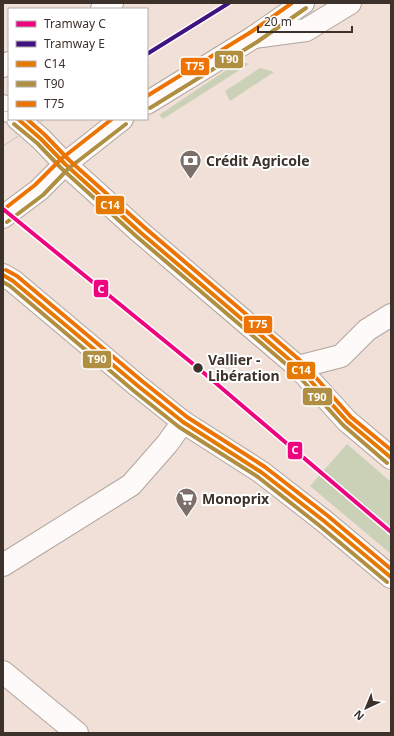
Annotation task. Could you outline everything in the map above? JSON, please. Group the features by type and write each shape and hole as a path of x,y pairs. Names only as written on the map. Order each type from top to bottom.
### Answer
{"main road":[{"path":"148,102 254,37 303,3"},
{"path":"254,37 306,30 350,3"},
{"path":"19,120 140,232 298,367 347,421 391,458"},
{"path":"3,217 39,190 65,164 121,120"},
{"path":"3,275 13,281 182,422 262,472 318,516 391,577"},
{"path":"298,367 341,356 367,330 391,315"},
{"path":"3,565 131,485 167,444 182,422"},
{"path":"3,672 77,733"}],"green space":[{"path":"240,61 249,64 163,119 159,115"},
{"path":"260,68 274,72 230,101 225,91"},
{"path":"347,444 391,482 391,554 310,486"}],"tram line":[{"name":"E","path":"148,53 229,3"},
{"path":"3,112 8,111"},
{"path":"3,124 9,120"},
{"path":"3,146 43,120"},
{"name":"C","path":"3,209 198,368 391,532"}],"transit line":[{"name":"T75","path":"148,95 251,32 292,3"},
{"name":"T90","path":"150,108 257,42 306,8"},
{"name":"C14","path":"19,120 140,232 298,367 347,421 391,458"},
{"name":"T75","path":"28,120 69,160 144,227 302,362 351,417 391,450"},
{"name":"T75","path":"3,210 35,185 61,159 111,120"},
{"name":"T90","path":"14,124 37,143 61,168 136,236 294,371 343,425 387,463"},
{"name":"T90","path":"7,222 43,195 69,168 126,124"},
{"name":"T75","path":"6,270 17,276 187,417 265,467 328,516 391,569"},
{"name":"C14","path":"3,275 13,281 183,422 261,472 324,521 391,577"},
{"name":"T90","path":"3,282 10,286 179,427 258,477 387,582"}],"place":[{"name":"Crédit Agricole","path":"191,180"},
{"name":"Vallier - Libération","path":"198,368"},
{"name":"Monoprix","path":"186,518"}]}
